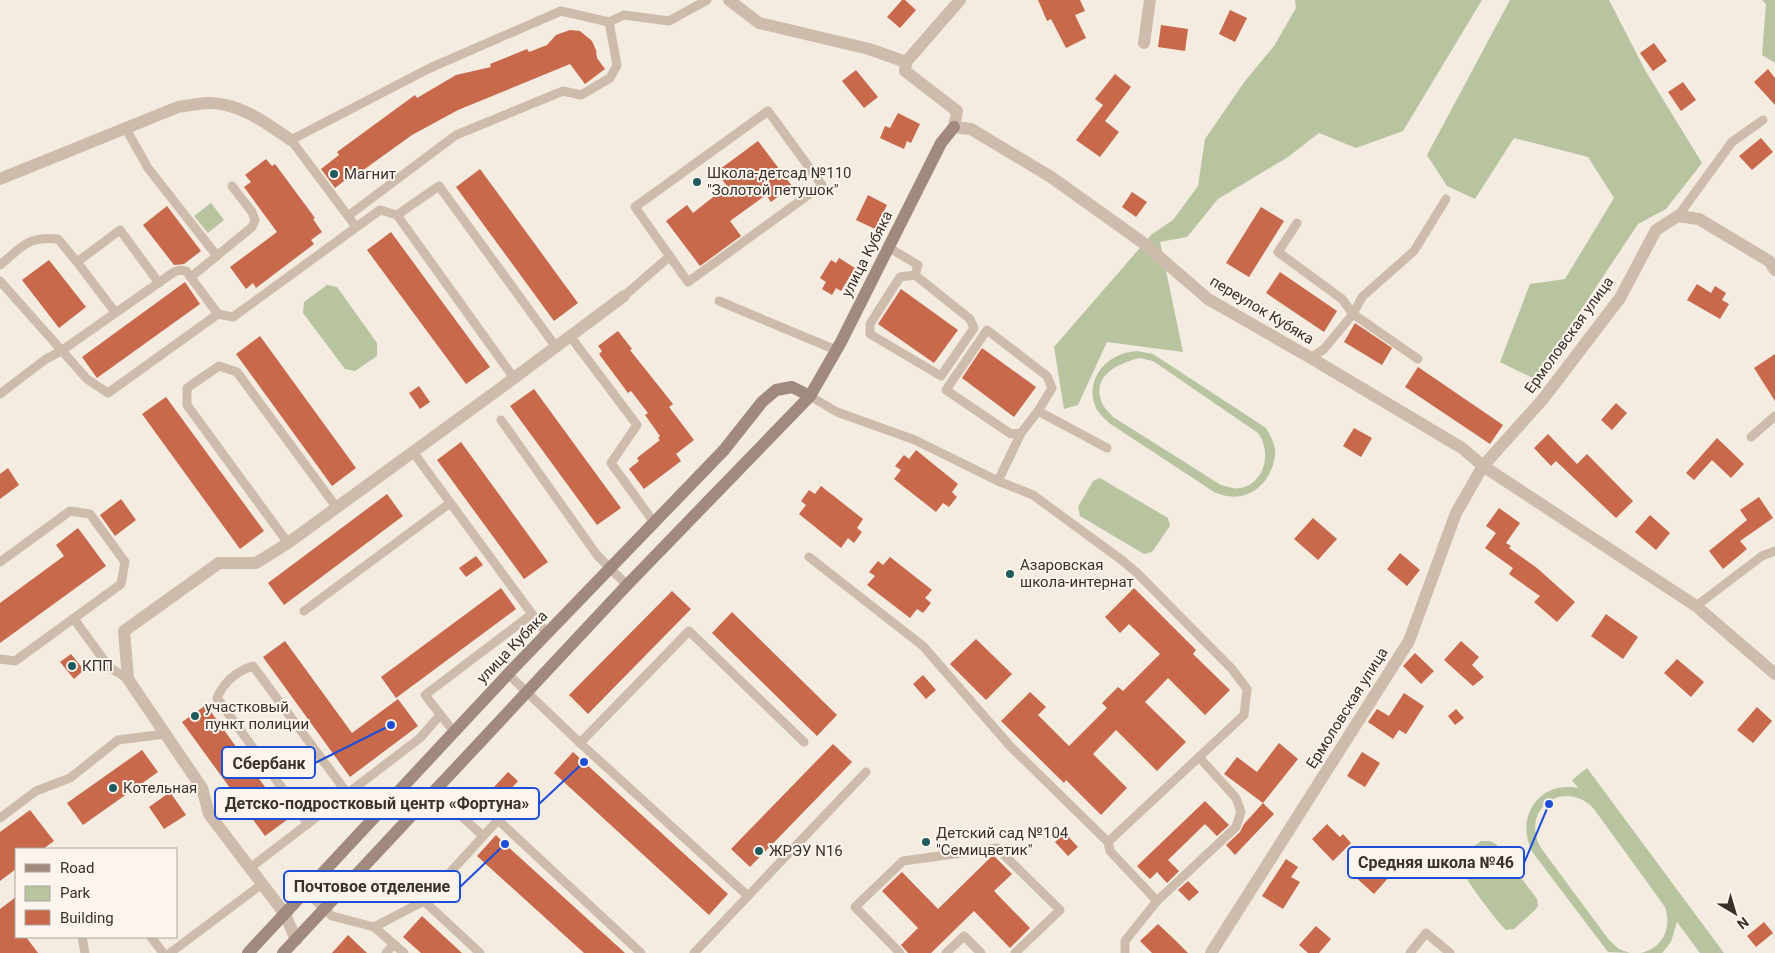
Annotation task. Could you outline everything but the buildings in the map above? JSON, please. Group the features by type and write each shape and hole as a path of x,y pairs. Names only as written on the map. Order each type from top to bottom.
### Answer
{"street":[{"path":"729,0 759,23 870,49 906,62"},
{"path":"954,127 957,111 905,71 906,62 960,0"},
{"path":"1144,42 1150,0"},
{"path":"0,180 178,107 209,103 234,106 259,119 291,140"},
{"name":"улица Кубяка","path":"283,953 627,585 810,396 836,350 941,143 954,127"},
{"name":"переулок Кубяка","path":"954,127 971,129 1051,177 1142,242 1208,299 1312,358 1462,448 1483,466"},
{"path":"1678,216 1699,219 1769,261 1775,270"},
{"name":"Ермоловская улица","path":"1211,953 1408,641 1456,513 1483,466 1543,399 1620,298 1656,230 1678,216"},
{"path":"296,940 284,914 209,814 202,788 128,679 124,631 219,563 256,563 288,543 624,296"},
{"name":"улица Кубяка","path":"248,953 508,674 653,521 724,450 762,402 776,390 792,387 810,396"},
{"path":"1483,466 1696,606 1775,674"}],"lane":[{"path":"609,22 617,65 610,78 581,95 563,91 456,136 350,219 291,140 430,68 561,11 609,22 624,15 669,21 707,0"},
{"path":"768,111 822,185 688,282 670,256 635,208 768,111"},
{"path":"1678,216 1732,142 1763,120"},
{"path":"126,128 148,168 218,256"},
{"path":"191,277 252,227 255,220 252,212 232,186"},
{"path":"397,215 439,186 556,347"},
{"path":"1312,358 1324,349 1354,314 1362,296 1414,250 1446,199"},
{"path":"0,394 46,359 61,351 174,272 186,271 218,314 233,317 380,210 397,215 514,378"},
{"path":"1297,223 1278,252 1342,299 1354,314 1418,359"},
{"path":"78,262 120,230 159,283"},
{"path":"0,265 31,240 43,238 58,239 78,262 115,312"},
{"path":"888,247 918,265 914,275"},
{"path":"624,296 670,256"},
{"path":"914,275 970,319 974,328 941,376 870,334 870,324 900,277 914,275"},
{"path":"0,282 87,380 108,392 218,314"},
{"path":"719,301 836,350"},
{"path":"998,481 1021,434 1052,388 1047,376 987,330 946,390 1011,434 1021,434"},
{"path":"570,336 637,425 611,463 653,521"},
{"path":"288,543 187,405 187,388 219,366 237,372 337,508"},
{"path":"810,396 837,412 915,440 998,481 1033,495 1123,561 1232,669 1247,689 1244,715 1108,842"},
{"path":"1038,411 1106,448"},
{"path":"1751,437 1775,416"},
{"path":"501,420 597,554 627,585"},
{"path":"413,452 547,634"},
{"path":"304,611 450,503"},
{"path":"0,562 70,511 90,514 125,562 121,584 15,661 0,659"},
{"path":"1696,606 1762,556 1775,552"},
{"path":"809,557 923,646 1010,746 1108,842 1110,851 1157,900"},
{"path":"454,732 424,695 532,614"},
{"path":"74,619 110,667 128,679"},
{"path":"580,743 689,631 804,742"},
{"path":"308,824 217,698 221,688 241,670 254,666 347,793"},
{"path":"508,674 580,743 748,896"},
{"path":"250,868 420,738 440,715"},
{"path":"0,818 36,791 70,778 118,740 165,734"},
{"path":"1125,953 1125,941 1157,900 1236,827 1241,812 1236,798 1199,757"},
{"path":"694,953 866,772"},
{"path":"434,791 483,836"},
{"path":"374,927 424,901 498,820 641,953"},
{"path":"900,953 855,907 903,861 997,848 1060,910 1015,953"},
{"path":"170,953 262,884"},
{"path":"305,891 332,916 374,927 404,953"},
{"path":"424,901 480,953"},
{"path":"1410,953 1426,933 1450,953"},
{"path":"946,953 964,936 981,953"},
{"path":"82,938 85,953"},
{"path":"152,938 163,953"},
{"path":"386,953 394,944"}],"green space":[{"path":"1295,0 1482,0 1403,131 1356,148 1319,133 1288,157 1218,199 1187,237 1160,242 1183,352 1107,342 1078,405 1064,409 1054,347 1152,234 1173,220 1198,186 1205,139 1245,81 1274,46 1296,8"},
{"path":"1510,0 1609,0 1645,70 1702,163 1666,209 1638,224 1535,379 1500,362 1530,284 1565,279 1614,198 1588,157 1514,138 1475,199 1447,186 1427,155"},
{"path":"1762,0 1775,0 1775,63 1762,55 1766,4"},
{"path":"211,203 224,220 208,233 194,216"},
{"path":"327,285 337,287 377,343 377,356 355,371 345,369 303,313 304,302"},
{"path":"1137,351 1153,354 1266,428 1274,444 1275,455 1269,474 1257,489 1242,496 1233,497 1214,492 1109,423 1100,414 1093,400 1093,391 1094,383 1101,369 1114,358 1124,353","holes":["1140,358 1153,361 1258,433 1265,449 1264,466 1260,474 1249,485 1238,488 1221,485 1113,417 1106,410 1100,395 1100,387 1108,373 1132,360"]},
{"path":"1100,478 1168,518 1170,526 1152,552 1144,554 1080,516 1078,507 1093,481"},
{"path":"1587,768 1724,953 1700,953 1677,922 1671,942 1662,953 1641,953 1655,947 1664,936 1667,922 1665,907 1594,809 1582,800 1570,796 1558,797 1548,802 1540,811 1536,821 1536,834 1541,848 1609,940 1619,949 1630,953 1608,952 1533,853 1526,827 1528,815 1533,805 1541,796 1551,790 1564,787 1578,788 1572,780"},
{"path":"1481,841 1490,841 1496,844 1537,899 1538,906 1535,910 1514,929 1506,930 1502,926 1478,895 1462,869 1463,857"}],"place":[{"name":"Магнит","path":"334,174"},
{"name":"Школа-детсад №110 \"Золотой петушок\"","path":"697,182"},
{"name":"Азаровская школа-интернат","path":"1010,574"},
{"name":"КПП","path":"72,666"},
{"name":"участковый пункт полиции","path":"195,716"},
{"name":"Сбербанк","path":"391,725"},
{"name":"Детско-подростковый центр «Фортуна»","path":"584,762"},
{"name":"Котельная","path":"113,788"},
{"name":"Средняя школа №46","path":"1549,804"},
{"name":"Детский сад №104 \"Семицветик\"","path":"926,842"},
{"name":"Почтовое отделение","path":"505,844"},
{"name":"ЖРЭУ N16","path":"759,851"}]}
